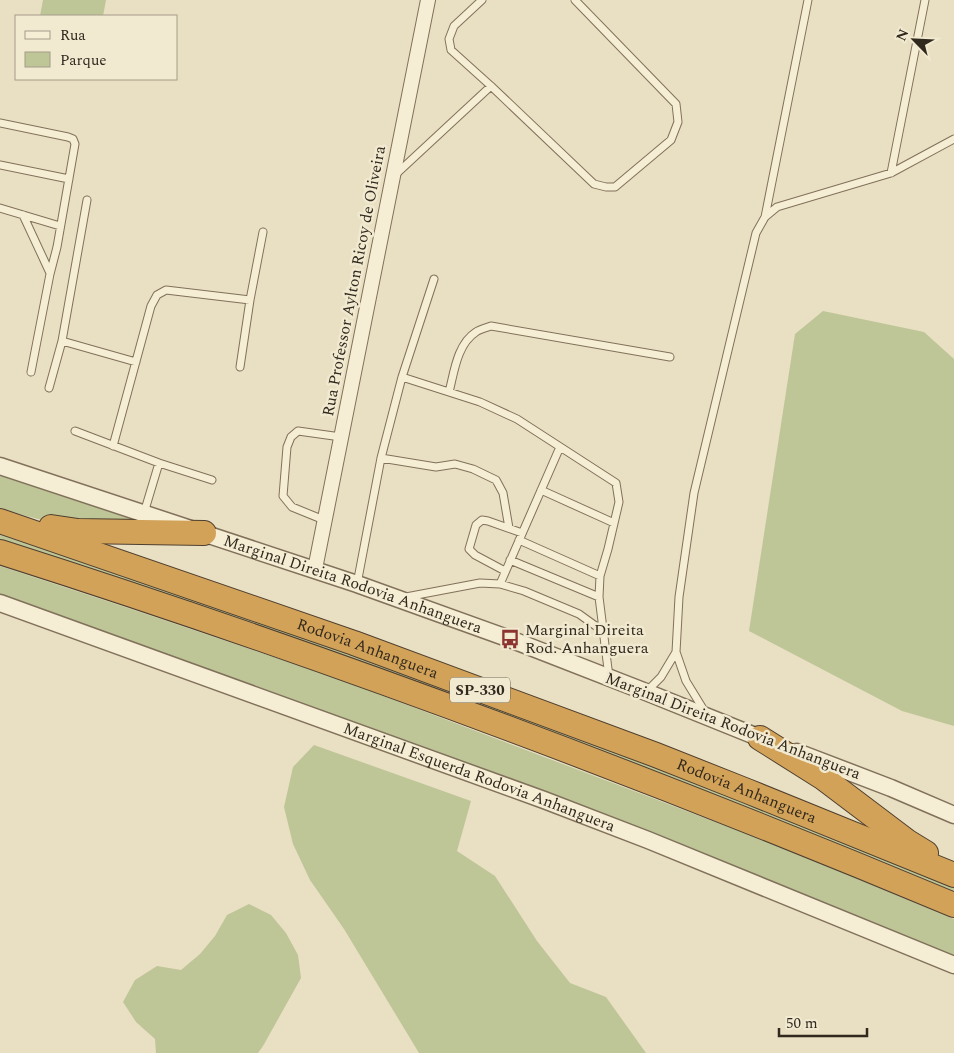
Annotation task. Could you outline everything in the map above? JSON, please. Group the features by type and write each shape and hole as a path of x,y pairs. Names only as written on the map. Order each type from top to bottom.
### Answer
{"highway":[{"path":"0,516 58,529 78,531 204,532"},
{"name":"Rodovia Anhanguera","path":"0,521 391,656 665,758 954,875"},
{"name":"Rodovia Anhanguera","path":"0,552 104,585 343,667 466,712 591,759 954,905"},
{"path":"760,738 822,777 908,842 954,868"}],"street":[{"name":"Rua Professor Aylton Ricoy de Oliveira","path":"315,569 428,0"},
{"name":"Marginal Direita Rodovia Anhanguera","path":"0,466 315,569 510,639 891,788 954,815"},
{"name":"Marginal Esquerda Rodovia Anhanguera","path":"0,603 605,823 954,965"}],"lane":[{"path":"482,0 454,26 449,39 451,50 594,184 615,187 671,140 678,122 676,104 576,0"},
{"path":"765,218 808,0"},
{"path":"891,173 925,0"},
{"path":"392,178 491,86"},
{"path":"0,123 68,137 73,139 75,144 57,247 31,372"},
{"path":"708,717 686,681 676,652 678,597 694,493 756,233 765,218 777,207 891,173 954,139"},
{"path":"0,164 68,179"},
{"path":"49,388 62,341 87,200"},
{"path":"0,208 60,226"},
{"path":"23,215 50,274"},
{"path":"240,367 250,300 264,232"},
{"path":"357,584 381,458 402,378 434,279"},
{"path":"113,446 151,306 158,295 166,290 250,300"},
{"path":"449,392 459,354 467,340 476,332 491,326 670,357"},
{"path":"62,341 136,362"},
{"path":"402,378 480,402 517,418 616,484 619,502 600,576 600,597 609,678"},
{"path":"324,520 292,507 283,496 287,447 291,437 298,431 341,436"},
{"path":"75,432 212,480"},
{"path":"500,584 560,447"},
{"path":"381,458 436,467 455,464 473,469 496,480 504,493 509,528"},
{"path":"144,513 159,463"},
{"path":"541,490 614,523"},
{"path":"505,571 475,555 469,549 476,525 482,520 509,528 520,537 600,576"},
{"path":"510,560 600,597"},
{"path":"399,599 480,582 500,584 524,591 579,614 604,632"},
{"path":"646,692 661,677 676,652"}],"green space":[{"path":"43,0 106,0 103,15 40,15"},
{"path":"823,311 924,332 954,359 954,726 902,711 749,631 795,334"},
{"path":"0,472 158,523 51,522 0,508"},
{"path":"0,529 384,660 954,883 954,894 0,543"},
{"path":"0,566 339,679 776,845 954,919 954,958 507,780 0,594"},
{"path":"314,745 471,801 457,851 495,876 537,941 570,983 606,997 646,1053 419,1053 344,929 310,880 293,844 284,807 293,767"},
{"path":"249,904 271,915 286,933 298,955 301,978 263,1046 258,1053 156,1053 155,1039 136,1022 123,1002 135,980 157,966 181,970 200,954 215,936 227,915"}],"place":[{"name":"Marginal Direita Rod. Anhanguera","path":"510,639"}]}
